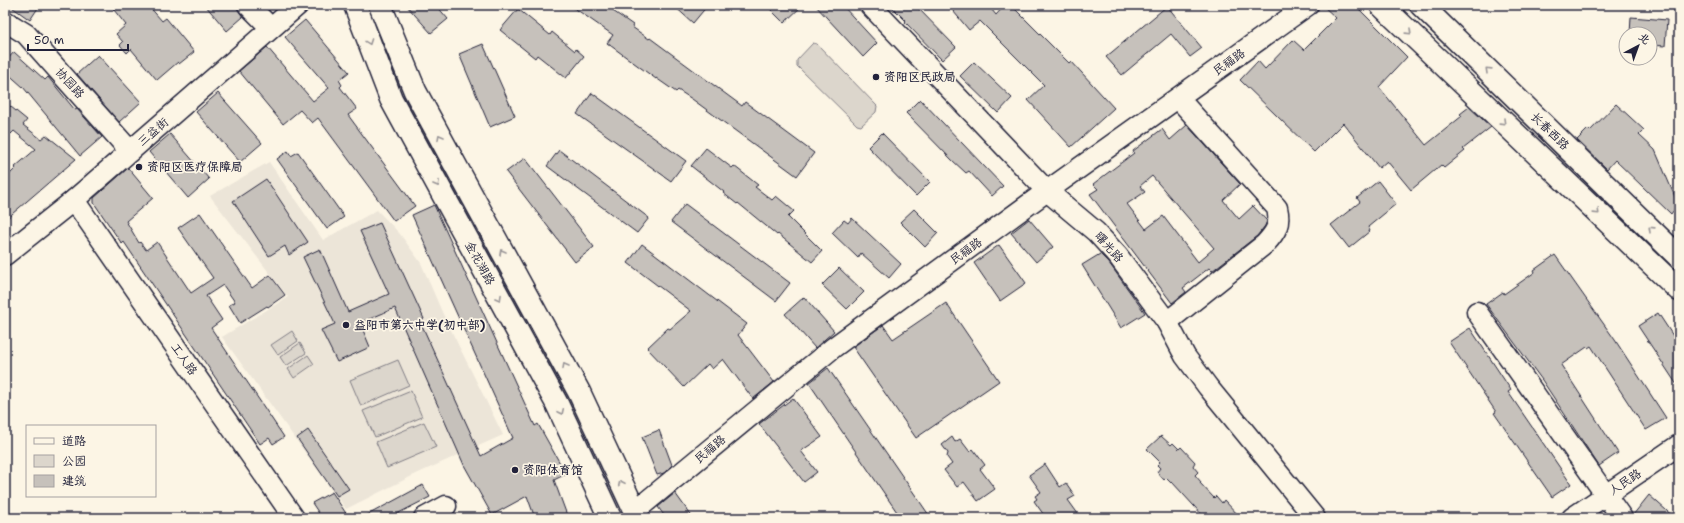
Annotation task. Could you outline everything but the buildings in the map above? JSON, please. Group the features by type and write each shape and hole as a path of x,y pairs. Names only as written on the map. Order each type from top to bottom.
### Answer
{"main road":[{"name":"金花湖路","path":"355,5 390,99 557,404 610,518"},
{"path":"380,5 416,91 579,392 636,515"},
{"path":"1381,5 1679,290"},
{"name":"长春西路","path":"1421,5 1679,257"}],"street":[{"path":"248,5 271,28"},
{"name":"三益街","path":"5,255 74,200 298,5"},
{"name":"曙光路","path":"870,5 1048,191 1096,232 1137,280 1167,322 1185,356 1208,387 1315,518"},
{"name":"民福路","path":"636,515 834,347 1048,191 1308,5"},
{"name":"协园路","path":"5,20 26,34 130,151"},
{"path":"1167,322 1265,244 1274,234 1280,218 1277,208 1178,98"},
{"name":"工人路","path":"74,200 294,518"},
{"path":"1477,312 1622,518"},
{"name":"人民路","path":"1572,518 1679,445"},
{"path":"424,518 446,506"}],"shaded area":[{"name":"益阳市第六中学(初中部)","path":"269,162 323,240 377,210 400,234 421,263 442,312 503,435 416,474 346,509 222,337 288,297 210,196"}],"green space":[{"path":"813,43 817,44 877,106 876,112 861,126 857,125 797,66 797,60"},
{"path":"292,331 298,341 278,355 271,345"},
{"path":"300,343 306,353 286,366 280,357"},
{"path":"308,355 314,364 294,378 288,369"},
{"path":"398,360 409,385 361,406 350,380"},
{"path":"411,391 422,417 375,437 363,411"},
{"path":"424,422 436,447 387,468 376,442"}],"place":[{"name":"资阳区民政局","path":"876,77"},
{"name":"资阳区医疗保障局","path":"139,167"},
{"name":"益阳市第六中学(初中部)","path":"346,325"},
{"name":"资阳体育馆","path":"515,470"}]}
